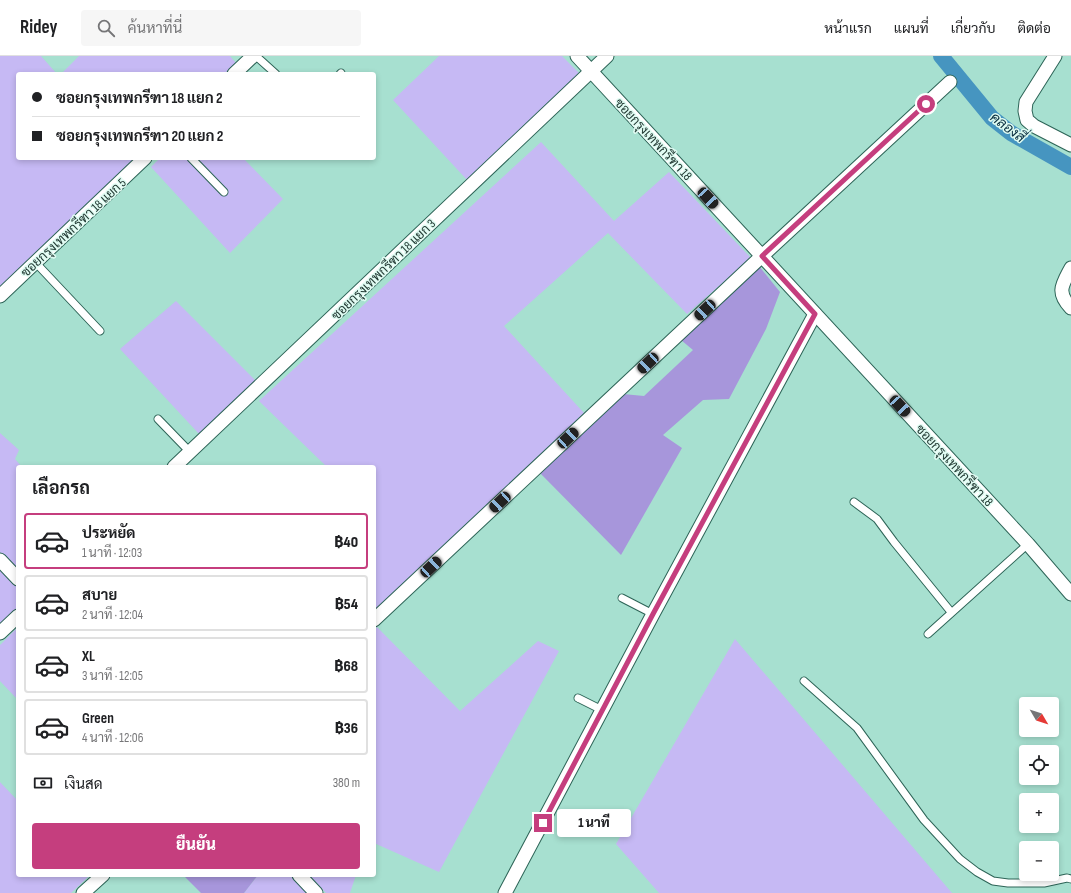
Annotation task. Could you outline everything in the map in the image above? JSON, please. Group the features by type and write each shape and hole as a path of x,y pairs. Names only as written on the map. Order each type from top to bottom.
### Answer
{"street":[{"path":"236,72 253,56"},
{"name":"ซอยกรุงเทพกรีฑา 18","path":"577,56 1028,544 1071,594"},
{"name":"ซอยกรุงเทพกรีฑา 18 แยก 3","path":"176,465 607,56"},
{"path":"1055,56 1026,102 1025,111 1027,120 1034,126 1071,145"},
{"path":"376,618 950,82"},
{"name":"ซอยกรุงเทพกรีฑา 18 แยก 5","path":"0,296 143,160"},
{"path":"1071,268 1063,283 1062,293 1064,300 1071,308"},
{"path":"506,893 653,614 815,314"},
{"path":"0,560 16,577"},
{"path":"0,633 16,618"},
{"path":"83,893 101,877"},
{"path":"301,877 316,893"}],"lane":[{"path":"256,56 274,72"},
{"path":"193,160 224,192"},
{"path":"35,262 100,330"},
{"path":"158,419 190,452"},
{"path":"854,502 877,519 951,612"},
{"path":"928,634 1028,544"},
{"path":"622,598 653,614"},
{"path":"804,681 857,728 924,820 960,859 977,872 993,882 1044,883 1067,878 1071,879"},
{"path":"578,698 602,710"}],"shaded area":[{"path":"0,56 41,56 55,72 16,72 16,160 137,160 0,290"},
{"path":"79,56 230,56 236,63 226,72 63,72"},
{"path":"439,56 562,56 579,73 468,181 393,100"},
{"path":"541,142 614,221 669,172 751,258 687,314 608,233 504,326 584,413 532,465 376,609 376,465 325,465 259,401"},
{"path":"158,160 245,160 283,199 230,253 151,167"},
{"path":"759,266 780,292 766,329 729,399 703,400 663,435 682,448 621,555 539,472 623,394 644,396 693,350 681,340"},
{"path":"176,301 256,381 200,435 120,349"},
{"path":"0,433 19,450 15,459 20,465 16,465 16,569 0,552"},
{"path":"0,570 16,586 16,611 0,626"},
{"path":"377,627 460,711 538,641 559,651 439,872 376,844"},
{"path":"16,629 16,698 0,681 0,645"},
{"path":"735,639 952,893 659,893 616,844"},
{"path":"0,782 16,799 16,877 88,877 71,893 0,893"},
{"path":"185,877 256,877 244,893 201,893"},
{"path":"256,877 292,877 307,893 244,893"},
{"path":"311,877 355,877 350,893 326,893"}],"waterway":[{"name":"คลองสี่","path":"941,56 992,118 1011,133 1071,167"}],"route":[{"path":"543,823 653,614 815,314 762,256 926,104"}]}
